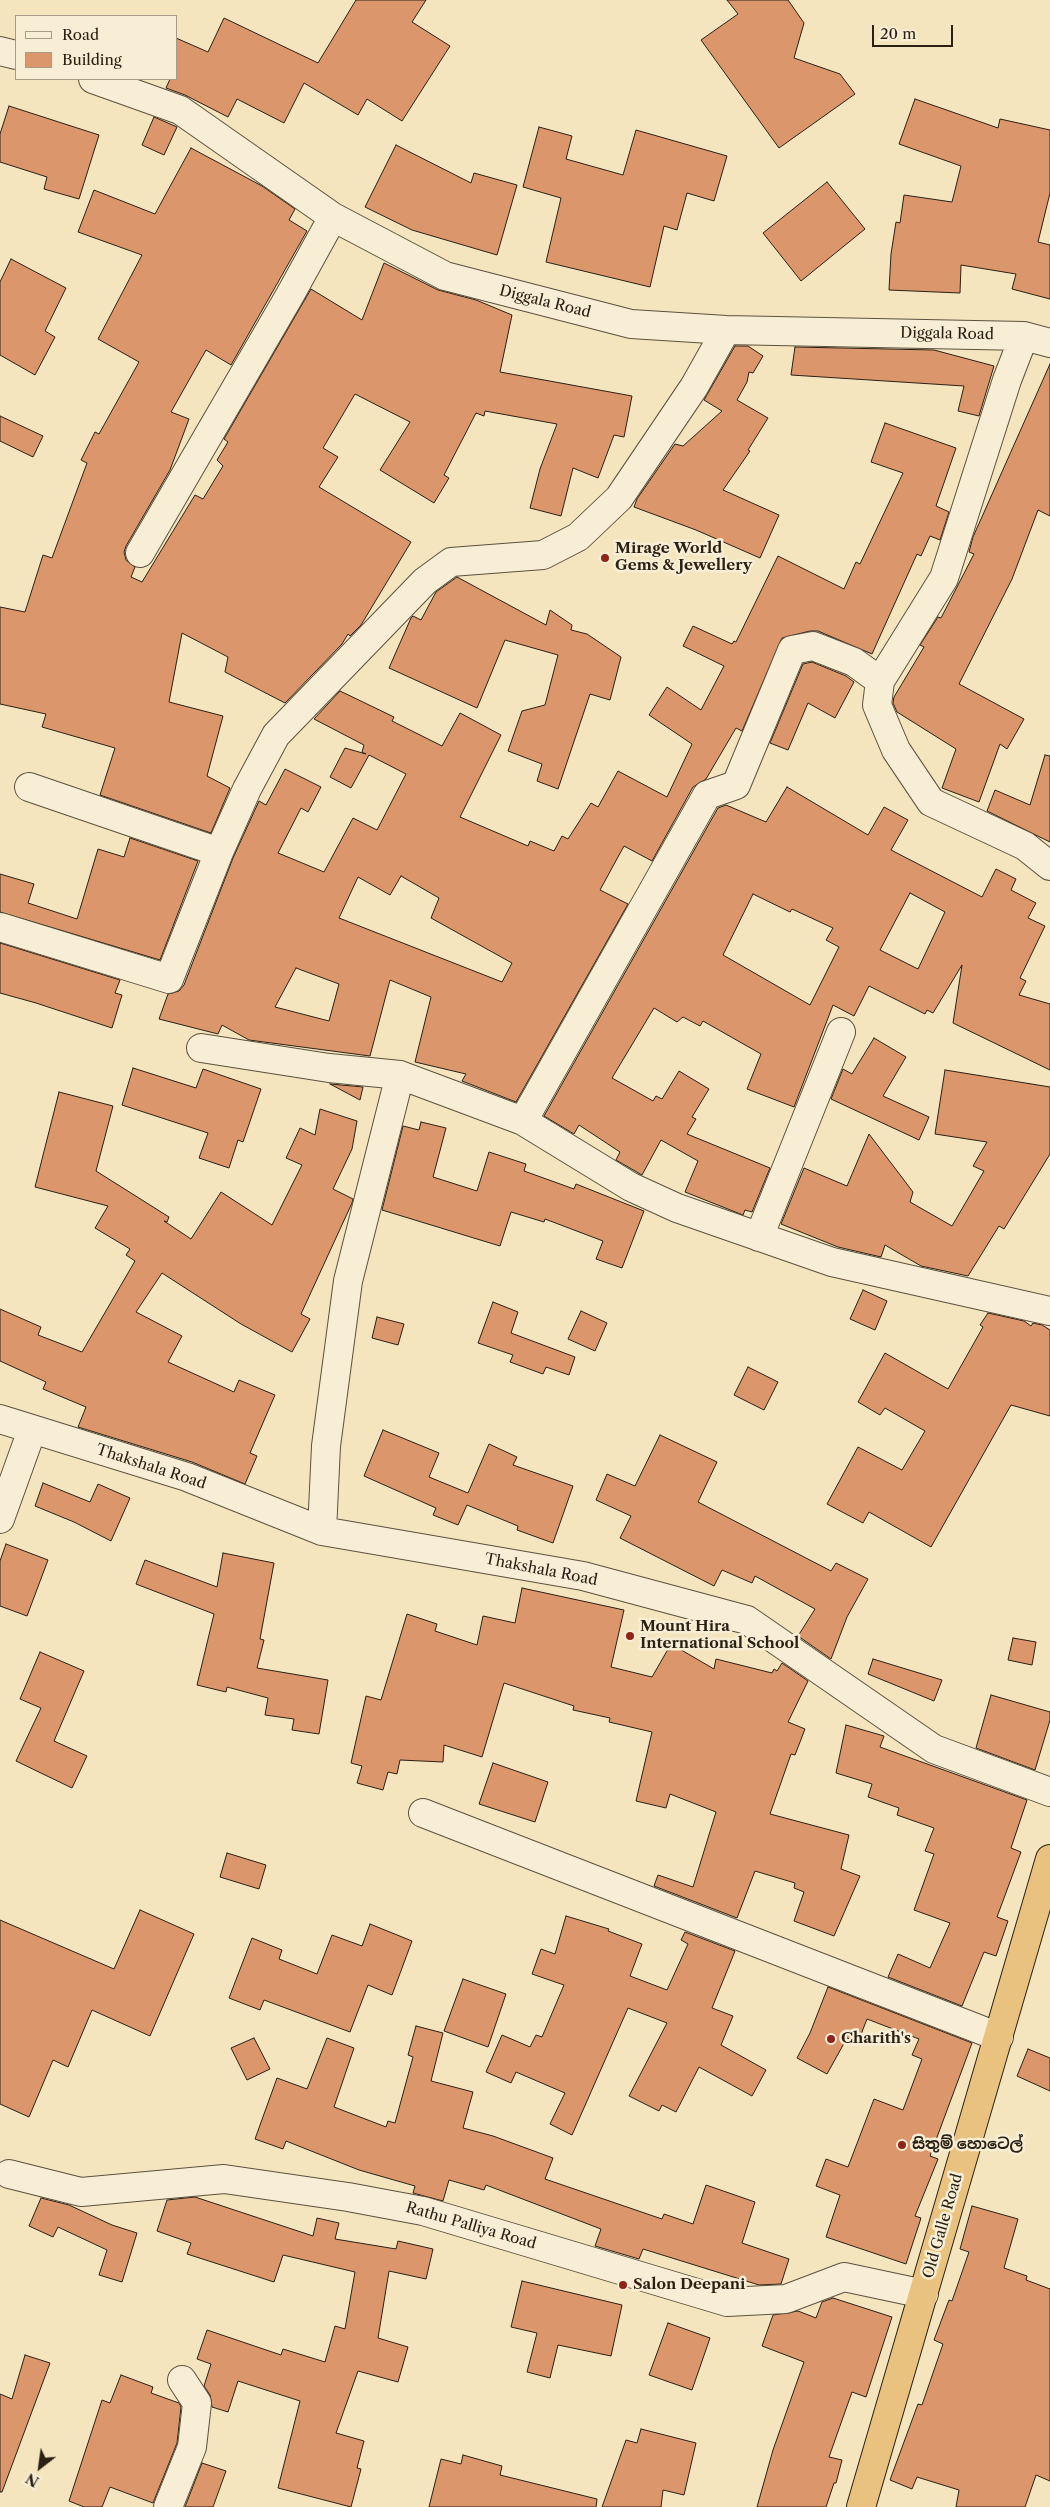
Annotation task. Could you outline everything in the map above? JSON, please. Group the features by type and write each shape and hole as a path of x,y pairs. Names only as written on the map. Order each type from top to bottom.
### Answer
{"highway":[{"name":"Old Galle Road","path":"861,2507 1050,1859"}],"street":[{"path":"0,51 15,55"},
{"name":"Diggala Road","path":"96,80 180,110 333,218 445,276 631,324 726,330 1037,339"},
{"path":"140,553 333,218"},
{"path":"0,927 168,979 219,852 247,789 276,735 425,581 451,562 543,555 578,537 619,498 694,386 726,330"},
{"path":"1037,339 1007,380 944,578 880,681 877,705 896,750 931,802 1025,846 1050,866"},
{"path":"523,1121 708,795 736,785 792,650 813,646 854,662 880,681"},
{"path":"29,788 219,852"},
{"path":"759,1237 841,1032"},
{"path":"201,1048 329,1068 400,1076 523,1121 631,1187 677,1208 832,1262 1050,1311"},
{"path":"322,1531 326,1446 348,1281 400,1076"},
{"name":"Thakshala Road","path":"0,1419 187,1477 322,1531 583,1576 747,1620 934,1749 1050,1792"},
{"path":"0,1519 32,1430"},
{"path":"423,1812 998,2037"},
{"name":"Rathu Palliya Road","path":"3,2178 81,2192 224,2178 357,2199 423,2211 728,2302 786,2299 844,2277 924,2294"},
{"path":"168,2507 192,2447 197,2403 182,2380"}],"building":[{"path":"356,0 426,0 412,22 450,46 402,121 367,99 358,115 304,83 284,123 237,99 228,117 185,95 166,88 170,80 178,80 178,39 208,52 224,18 318,63"},
{"path":"727,0 788,0 804,23 794,58 840,74 855,94 779,148 701,40 738,14"},
{"path":"915,99 998,128 1000,119 1050,130 1050,193 1038,242 1050,245 1050,299 1012,289 1016,274 961,265 960,293 889,290 891,254 896,222 900,223 904,195 952,202 961,166 899,144"},
{"path":"9,106 99,135 79,199 44,189 47,177 0,162 0,134"},
{"path":"154,117 177,127 164,155 142,145"},
{"path":"539,127 572,136 566,159 623,175 636,130 727,156 714,201 687,193 677,230 664,226 650,287 546,262 561,198 523,187"},
{"path":"396,145 471,183 474,173 517,185 497,255 412,230 365,207"},
{"path":"191,148 262,186 295,209 289,220 307,231 231,365 206,350 171,412 189,419 170,470 126,546 124,552 126,560 135,567 131,577 142,582 195,495 203,499 223,466 217,460 228,442 224,439 311,289 362,320 384,263 438,290 476,300 512,315 500,372 632,396 624,437 614,435 598,478 573,468 561,516 530,508 540,469 557,424 485,411 484,416 476,413 444,475 449,478 434,503 380,470 410,422 355,394 323,448 338,457 319,487 411,542 361,625 350,636 348,634 342,644 285,703 225,672 228,657 182,633 169,702 223,716 207,776 230,788 211,833 100,795 115,748 42,727 46,714 0,704 0,607 25,612 43,555 52,558 87,463 81,460 95,432 99,434 139,362 98,339 142,255 78,232 94,190 155,214"},
{"path":"827,182 865,229 801,281 763,233"},
{"path":"11,259 66,288 45,331 55,337 35,375 0,355 0,282"},
{"path":"735,346 748,346 763,356 753,373 749,372 747,382 737,400 768,418 748,450 750,451 723,490 779,515 760,558 696,530 634,507 637,499 675,444 683,446 722,411 704,400"},
{"path":"795,347 934,350 994,366 979,416 958,411 964,386 791,375"},
{"path":"1050,364 1050,516 1038,510 1012,579 959,684 1024,719 1007,749 1000,744 979,802 942,788 956,749 897,712 893,703 894,697 924,647 920,645 938,617 941,618 974,554 969,552 973,537"},
{"path":"0,416 43,436 33,457 0,441"},
{"path":"885,423 956,448 936,506 949,512 940,540 930,536 921,556 917,554 872,654 818,631 810,631 782,638 742,731 736,728 706,779 693,787 652,861 624,846 600,890 628,904 516,1102 462,1081 466,1074 415,1062 431,997 390,980 370,1056 249,1040 222,1025 218,1034 159,1019 168,994 179,991 184,985 233,858 259,801 266,805 285,769 321,787 308,812 301,808 278,853 324,872 353,818 377,830 406,774 369,755 351,788 330,777 345,748 366,754 362,752 364,745 314,719 340,691 394,717 392,721 442,746 460,713 501,735 460,817 528,846 530,841 554,851 562,836 568,839 591,803 598,807 618,771 667,797 692,744 649,715 667,687 701,710 724,666 683,646 693,626 732,644 734,641 736,642 778,556 844,589 856,562 860,564 903,473 871,462","holes":["401,876 439,898 431,918 512,963 502,982 339,918 358,877 390,895","296,968 339,984 329,1021 275,1007"]},
{"path":"457,577 546,625 550,610 572,625 571,630 587,634 621,657 610,700 590,694 558,789 537,781 542,764 508,751 522,711 545,705 558,655 505,640 477,708 389,668 411,618 413,616 421,620 436,592"},
{"path":"812,662 846,676 854,682 835,718 808,703 788,750 770,743 803,664"},
{"path":"1045,755 1050,756 1050,842 987,811 995,790 1030,805"},
{"path":"787,787 868,835 884,807 908,820 891,850 982,897 996,869 1016,879 1011,890 1036,903 1028,918 1045,926 1020,978 1026,981 1019,995 1050,1004 1050,1070 953,1023 962,965 933,1013 927,1010 925,1014 869,986 854,1016 833,1005 794,1107 747,1089 761,1054 703,1021 700,1026 683,1017 677,1022 654,1008 612,1078 653,1101 656,1096 662,1099 679,1071 709,1089 692,1117 696,1119 687,1134 770,1168 752,1212 745,1210 743,1215 685,1192 698,1161 661,1140 642,1175 616,1160 620,1152 579,1125 574,1134 544,1116 718,808 726,805 766,822","holes":["910,893 945,912 918,969 880,950","753,894 790,912 792,909 833,928 826,940 839,947 810,1005 723,955"]},
{"path":"130,838 198,861 160,960 0,912 0,874 34,884 28,903 77,919 98,849 124,857"},
{"path":"0,943 120,980 115,993 122,995 112,1028 0,993"},
{"path":"874,1038 906,1057 883,1096 929,1117 919,1140 831,1099 843,1069 852,1074"},
{"path":"133,1068 196,1088 203,1069 261,1089 243,1142 238,1140 229,1168 199,1158 208,1133 122,1105"},
{"path":"945,1070 1050,1087 1050,1154 1004,1229 999,1226 968,1276 921,1266 885,1245 881,1257 838,1247 781,1224 804,1168 847,1186 869,1134 913,1192 910,1202 952,1226 984,1171 973,1166 987,1142 935,1134"},
{"path":"330,1084 363,1087 360,1100"},
{"path":"59,1092 113,1106 96,1171 169,1217 167,1222 164,1221 191,1239 221,1192 272,1225 302,1165 286,1158 300,1128 315,1135 320,1109 357,1121 352,1149 333,1189 353,1199 352,1203 301,1314 310,1319 292,1352 241,1324 162,1273 136,1312 182,1336 168,1362 234,1392 239,1380 275,1395 250,1453 257,1456 245,1484 192,1462 78,1427 86,1407 43,1389 46,1382 0,1361 0,1309 41,1327 38,1335 82,1352 135,1261 126,1255 130,1249 95,1228 108,1206 35,1187"},
{"path":"421,1122 446,1128 433,1177 477,1191 489,1152 526,1164 524,1171 574,1189 576,1184 644,1211 622,1268 596,1259 603,1241 545,1219 544,1222 511,1212 500,1246 382,1210 403,1126 419,1130"},
{"path":"863,1290 887,1301 875,1330 850,1319"},
{"path":"493,1302 518,1312 511,1333 575,1357 569,1375 546,1367 543,1374 510,1362 513,1355 478,1343"},
{"path":"581,1311 607,1323 595,1351 568,1339"},
{"path":"988,1313 1024,1321 1031,1326 1033,1323 1042,1325 1050,1330 1050,1416 1011,1405 931,1547 869,1512 863,1523 827,1504 858,1447 902,1470 925,1431 885,1408 880,1415 858,1402 885,1353 948,1389 983,1327 980,1325"},
{"path":"377,1317 404,1324 398,1345 372,1338"},
{"path":"748,1367 778,1382 764,1410 734,1395"},
{"path":"383,1430 439,1453 429,1477 468,1493 489,1444 517,1457 513,1465 573,1486 553,1543 517,1530 518,1526 467,1505 458,1525 433,1515 436,1508 364,1476"},
{"path":"660,1435 717,1462 698,1502 831,1571 836,1563 868,1579 847,1617 831,1659 798,1636 815,1609 755,1576 752,1583 722,1570 714,1586 620,1538 631,1516 596,1500 607,1474 635,1486"},
{"path":"43,1483 90,1502 98,1484 130,1498 111,1541 74,1522 35,1506"},
{"path":"6,1544 48,1560 27,1616 0,1606 0,1561"},
{"path":"223,1553 274,1563 260,1639 264,1640 257,1668 328,1680 319,1734 292,1730 294,1719 265,1715 268,1698 227,1687 226,1692 197,1685 214,1614 136,1584 145,1560 217,1587"},
{"path":"522,1588 624,1610 611,1667 652,1677 671,1644 714,1669 716,1659 772,1673 774,1669 777,1671 782,1663 808,1681 788,1722 805,1729 795,1755 791,1754 770,1814 849,1835 841,1869 860,1876 834,1936 794,1921 804,1892 794,1888 795,1883 755,1871 737,1918 654,1886 658,1875 693,1887 716,1812 670,1794 666,1808 636,1801 652,1732 609,1722 610,1718 573,1710 574,1706 504,1683 482,1757 444,1745 443,1762 400,1760 397,1774 388,1772 383,1790 357,1783 362,1766 351,1763 366,1696 381,1700 407,1614 437,1624 435,1631 477,1645 483,1616 515,1623"},
{"path":"1013,1638 1036,1642 1032,1665 1008,1660"},
{"path":"40,1652 84,1671 54,1741 87,1756 72,1788 16,1761 41,1708 20,1699"},
{"path":"873,1659 942,1680 934,1701 868,1674"},
{"path":"991,1695 1050,1712 1050,1720 1035,1770 976,1748"},
{"path":"846,1725 884,1736 880,1747 1027,1800 1011,1848 1021,1852 997,1917 1008,1921 996,1956 984,1952 962,2006 888,1977 898,1954 930,1968 950,1923 914,1910 934,1854 925,1851 934,1828 897,1815 899,1808 868,1797 872,1784 836,1773"},
{"path":"493,1763 548,1782 535,1822 479,1804"},
{"path":"227,1853 266,1865 259,1889 220,1877"},
{"path":"140,1910 194,1934 150,2036 92,2010 68,2067 53,2060 29,2117 0,2104 0,1920 114,1969"},
{"path":"566,1916 609,1929 608,1931 642,1944 630,1976 667,1990 688,1944 681,1940 685,1932 735,1951 712,2008 733,2016 721,2045 766,2070 752,2096 699,2067 676,2112 662,2105 659,2111 629,2096 667,2023 628,2008 572,2135 550,2124 565,2093 516,2072 511,2083 486,2072 502,2035 530,2047 536,2035 542,2037 564,1985 532,1974 541,1949 555,1954"},
{"path":"370,1924 412,1941 392,1995 368,1985 350,2032 264,2000 260,2010 229,1998 252,1938 282,1950 279,1959 317,1974 332,1935 362,1946"},
{"path":"463,1979 506,1994 488,2047 444,2031"},
{"path":"828,1987 972,2043 930,2156 938,2159 915,2216 921,2218 906,2264 826,2237 840,2195 816,2186 826,2159 848,2167 874,2099 903,2110 922,2059 912,2055 919,2039 867,2019 858,2042 847,2038 827,2074 797,2058 810,2033"},
{"path":"416,2026 443,2033 431,2081 473,2092 463,2128 493,2136 553,2158 545,2179 662,2219 664,2214 693,2224 706,2185 755,2202 742,2243 789,2259 781,2284 759,2285 643,2249 639,2259 595,2246 601,2229 486,2185 484,2190 449,2180 443,2201 413,2193 415,2186 359,2170 286,2141 283,2149 255,2139 277,2078 307,2089 327,2038 354,2048 334,2107 386,2127 388,2121 395,2123 413,2057 408,2055"},
{"path":"254,2038 270,2069 247,2080 231,2048"},
{"path":"1028,2049 1050,2058 1050,2091 1017,2076"},
{"path":"195,2197 313,2236 317,2218 339,2223 335,2239 396,2249 398,2241 433,2249 426,2279 389,2271 378,2338 408,2347 398,2382 358,2371 336,2433 364,2441 357,2468 361,2469 351,2507 278,2488 300,2401 238,2381 228,2412 212,2407 210,2395 204,2386 211,2364 197,2359 207,2330 281,2355 283,2349 325,2362 335,2326 345,2329 355,2272 283,2255 274,2282 187,2254 191,2243 157,2231 167,2200"},
{"path":"41,2198 69,2205 112,2225 137,2233 122,2282 99,2275 107,2250 58,2227 53,2237 29,2226"},
{"path":"972,2206 1018,2219 1004,2268 1027,2276 1026,2280 1050,2289 1050,2481 1036,2475 1025,2507 956,2507 959,2490 917,2477 912,2489 890,2480 918,2404 922,2405 943,2344 934,2340 949,2300 952,2301 969,2252 960,2249"},
{"path":"522,2281 622,2305 611,2356 558,2345 550,2378 527,2372 537,2333 511,2327"},
{"path":"833,2298 892,2317 866,2397 852,2392 829,2457 842,2460 836,2483 834,2483 826,2507 757,2507 773,2450 804,2362 762,2346 773,2315 798,2311 816,2318 822,2302"},
{"path":"668,2323 710,2338 692,2390 649,2375"},
{"path":"25,2355 50,2363 2,2492 0,2492 0,2394 12,2399"},
{"path":"121,2375 153,2387 151,2393 179,2403 181,2407 177,2443 153,2503 110,2487 102,2507 84,2507 69,2501 102,2400 110,2403"},
{"path":"641,2429 696,2443 684,2495 663,2490 661,2507 602,2507 626,2440 637,2443"},
{"path":"463,2455 502,2466 500,2475 597,2499 596,2507 429,2507 441,2459 461,2464"},
{"path":"202,2463 226,2471 213,2507 185,2507"}],"place":[{"name":"Mirage World Gems & Jewellery","path":"605,558"},
{"name":"Mount Hira International School","path":"630,1636"},
{"name":"Charith's","path":"831,2039"},
{"name":"සිතුම් හොටෙල්","path":"902,2145"},
{"name":"Salon Deepani","path":"623,2285"}]}
